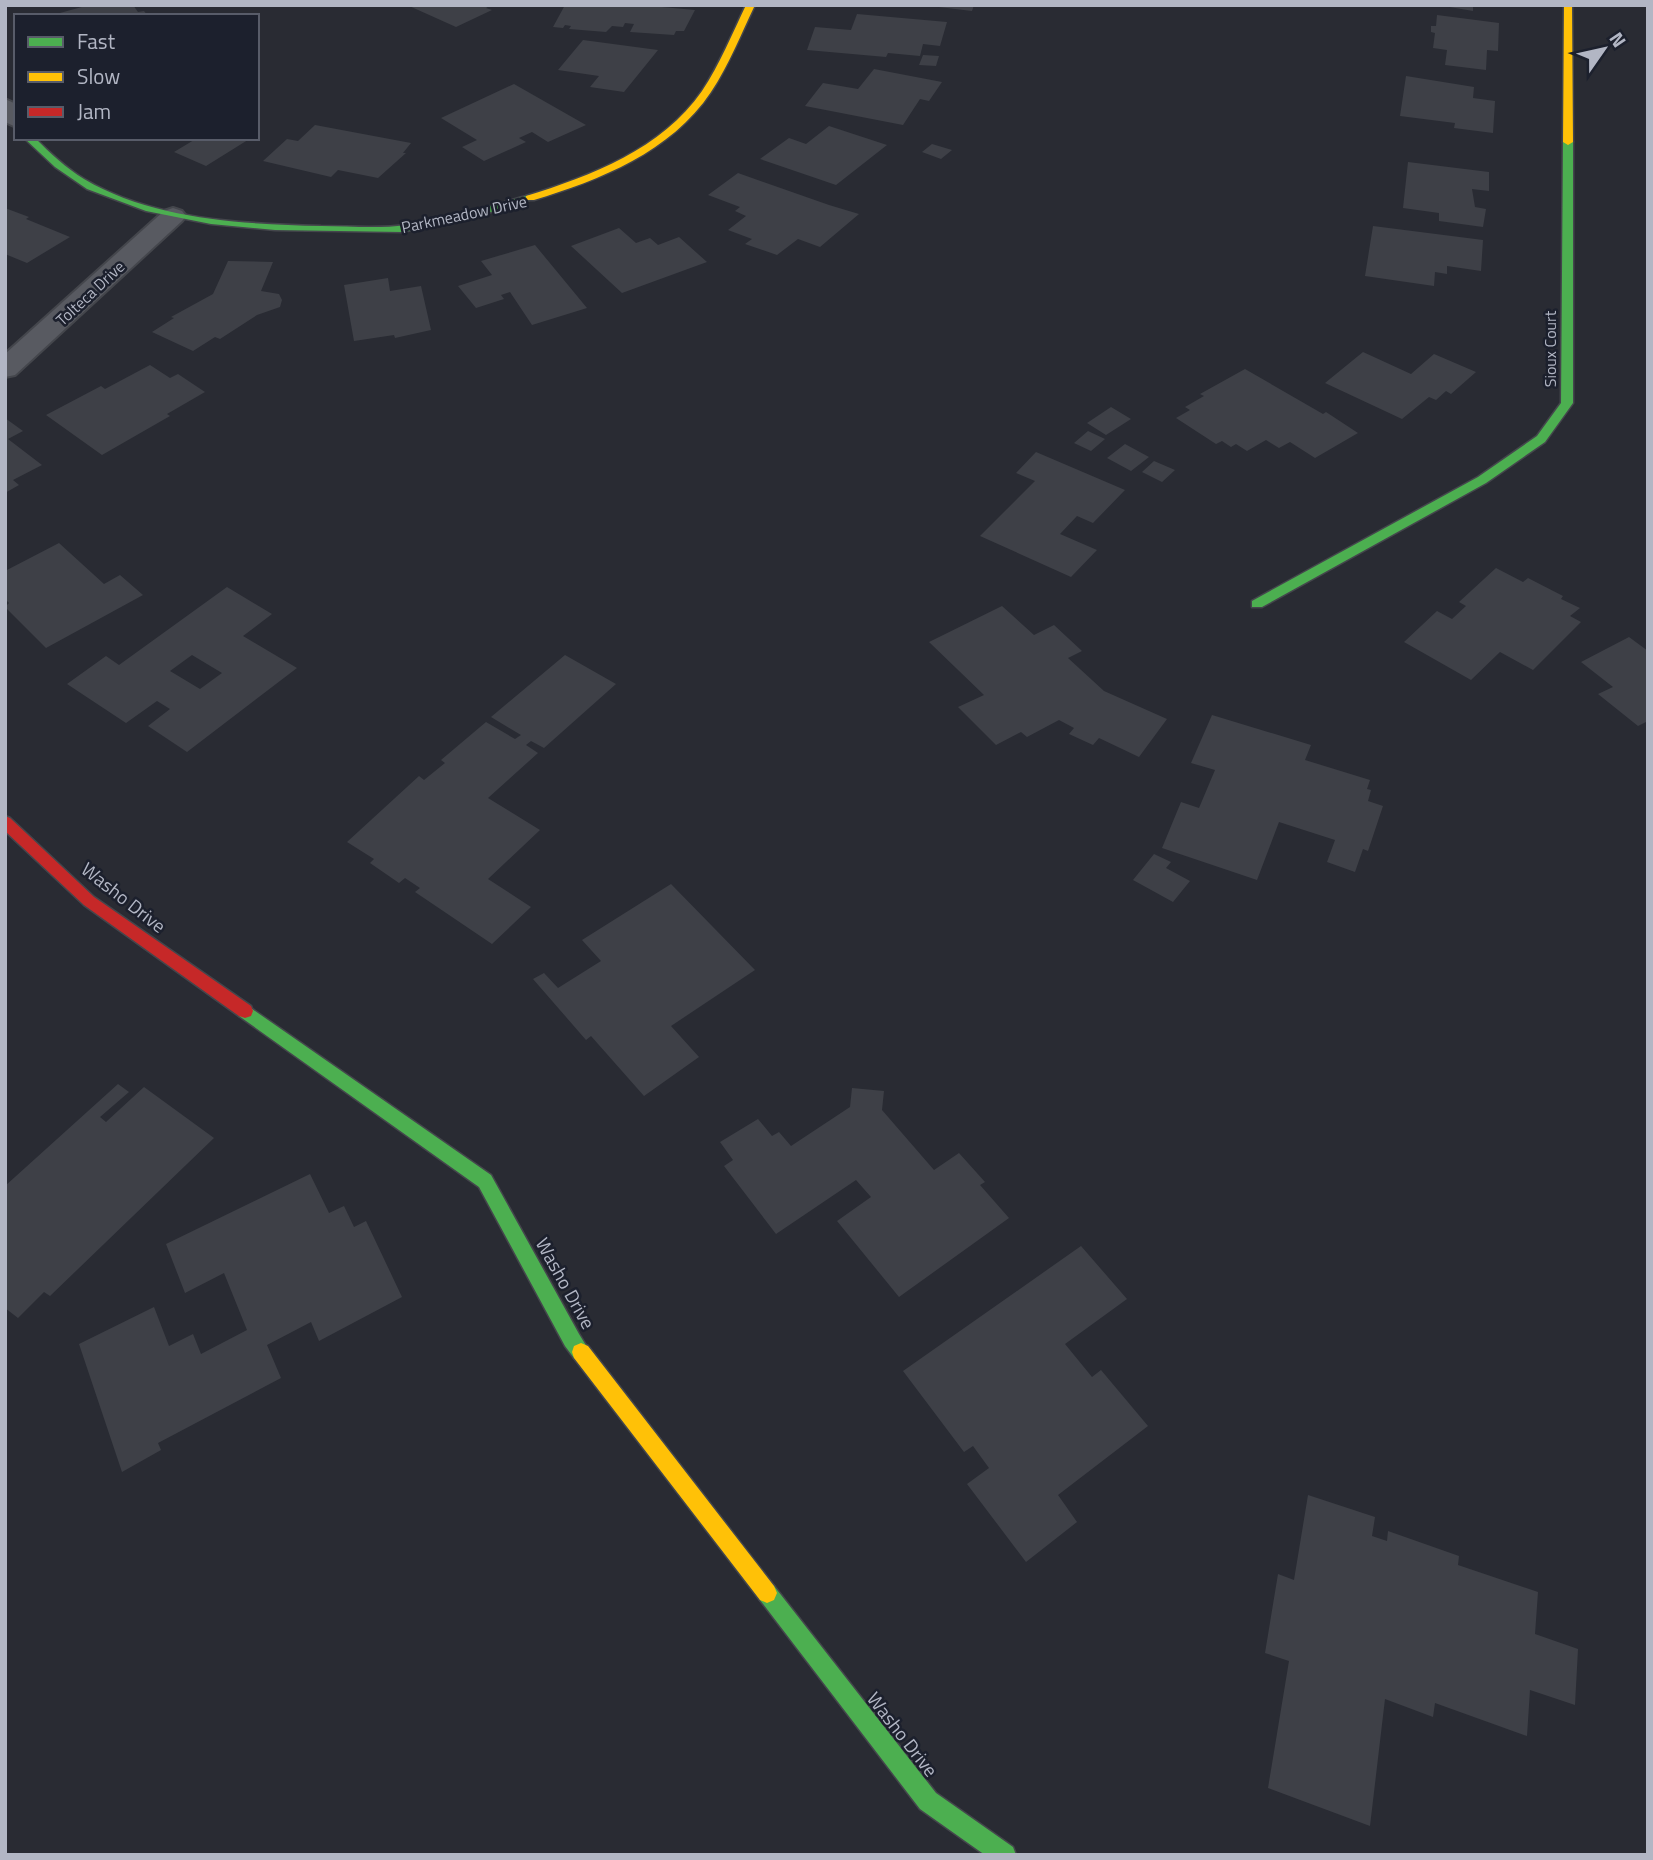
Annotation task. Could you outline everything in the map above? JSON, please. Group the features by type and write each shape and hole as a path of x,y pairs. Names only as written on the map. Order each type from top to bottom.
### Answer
{"street":[{"name":"Parkmeadow Drive","path":"30,140 38,150 84,185 173,216 291,229 402,229 502,208 552,193 626,159 674,128 705,95 751,5"},
{"name":"Sioux Court","path":"1257,604 1482,480 1541,439 1567,403 1568,5"},
{"name":"Tolteca Drive","path":"5,369 173,216"},
{"name":"Washo Drive","path":"5,822 89,901 485,1181 577,1346 928,1801 1004,1855"}],"building":[{"path":"89,5 133,5 138,12 144,11 146,14 56,14"},
{"path":"407,5 491,5 486,8 492,10 456,27"},
{"path":"565,5 640,5 695,10 684,31 676,31 674,35 630,32 634,24 625,23 623,27 612,26 606,32 569,29 571,26 565,25 563,28 553,27"},
{"path":"922,5 974,5 972,11"},
{"path":"1438,5 1473,5 1473,11"},
{"path":"857,14 947,22 940,46 923,44 920,56 888,53 886,57 807,50 815,27 851,30"},
{"path":"1437,15 1499,23 1498,51 1487,50 1486,70 1445,65 1447,50 1433,48 1435,33 1431,32 1431,26 1436,26"},
{"path":"583,40 658,50 624,92 590,87 599,76 558,70"},
{"path":"923,55 939,56 936,66 919,65"},
{"path":"874,69 942,82 929,101 920,99 903,125 805,106 823,83 858,89"},
{"path":"1406,76 1474,87 1473,98 1495,101 1493,133 1454,128 1455,123 1400,116"},
{"path":"514,84 586,125 548,142 532,132 519,138 526,142 484,161 462,147 477,140 441,118"},
{"path":"315,125 411,143 403,153 406,153 378,178 338,170 331,177 263,161 287,139 298,141"},
{"path":"829,126 887,145 836,185 760,159 789,138 806,144"},
{"path":"194,140 248,140 206,166 174,152"},
{"path":"932,144 952,150 941,159 922,152"},
{"path":"1408,162 1489,172 1489,191 1472,189 1475,207 1486,209 1483,227 1439,221 1439,213 1403,208"},
{"path":"738,173 859,214 820,247 798,239 777,255 745,244 752,239 728,230 746,216 735,211 740,207 708,195"},
{"path":"5,208 70,237 27,263 5,254"},
{"path":"1373,226 1483,240 1481,271 1447,266 1447,274 1435,272 1434,286 1365,276"},
{"path":"619,228 636,243 650,238 658,245 679,237 707,262 622,293 571,246"},
{"path":"535,245 587,308 532,325 510,292 501,295 504,299 476,308 458,286 492,275 481,261"},
{"path":"228,261 273,262 261,291 279,294 282,300 280,307 257,315 220,339 215,337 193,351 152,332 174,318 171,317 213,294"},
{"path":"388,278 390,291 421,286 431,330 395,338 394,335 354,341 344,285"},
{"path":"1363,352 1411,374 1434,354 1476,372 1451,394 1446,391 1436,400 1429,397 1402,419 1325,383"},
{"path":"150,365 170,378 178,374 205,392 167,414 170,416 102,455 46,415 101,386 105,389"},
{"path":"1245,369 1323,414 1326,412 1358,433 1315,458 1290,442 1279,448 1266,440 1247,451 1236,444 1231,447 1222,441 1216,444 1176,418 1190,410 1185,407 1204,396 1200,394"},
{"path":"1111,407 1131,419 1106,435 1087,423"},
{"path":"5,418 23,431 8,439 42,465 13,480 19,485 5,493"},
{"path":"1088,431 1105,439 1091,451 1074,443"},
{"path":"1125,444 1149,457 1131,471 1107,458"},
{"path":"1036,452 1125,490 1093,523 1077,516 1060,534 1097,550 1071,577 980,536 1035,481 1016,473"},
{"path":"1154,461 1175,470 1162,482 1142,472"},
{"path":"59,543 104,584 120,575 143,595 46,648 5,607 9,603 5,599 5,571"},
{"path":"1496,568 1523,582 1528,578 1580,608 1570,616 1581,622 1533,670 1500,652 1471,680 1404,642 1437,611 1452,619 1466,606 1459,602"},
{"path":"227,587 272,614 243,636 297,668 187,752 148,726 170,709 157,701 126,723 67,684 106,656 119,665","holes":["192,655 222,673 200,689 170,671"]},
{"path":"1002,606 1034,635 1054,625 1082,651 1068,658 1104,691 1167,719 1139,757 1099,738 1093,745 1069,734 1074,728 1059,720 1027,737 1021,732 996,745 958,707 984,695 929,642"},
{"path":"1629,637 1648,651 1648,721 1638,726 1598,694 1613,687 1581,662"},
{"path":"565,655 616,684 544,748 531,741 526,745 538,753 488,798 540,830 488,879 531,907 492,944 415,892 420,888 405,878 399,883 370,863 374,859 347,842 419,776 424,780 445,763 441,760 486,722 515,739 521,735 491,717"},
{"path":"1212,715 1311,745 1305,760 1370,780 1367,789 1371,790 1368,801 1383,806 1368,851 1363,849 1355,872 1327,862 1335,840 1279,822 1257,880 1162,848 1181,802 1199,808 1215,770 1191,763"},
{"path":"1154,854 1171,862 1166,868 1190,881 1173,902 1133,880"},
{"path":"671,884 755,970 671,1026 699,1057 644,1096 591,1036 586,1040 533,979 544,973 558,988 601,961 582,940"},
{"path":"118,1084 129,1092 100,1117 106,1122 144,1087 214,1138 50,1296 44,1292 18,1318 5,1308 5,1186"},
{"path":"852,1088 884,1091 882,1110 934,1170 959,1153 985,1182 980,1185 1009,1218 899,1297 837,1221 871,1197 856,1180 776,1234 724,1166 733,1160 720,1142 758,1119 772,1136 779,1132 791,1146 850,1107"},
{"path":"310,1174 329,1213 344,1206 354,1227 366,1221 402,1297 319,1341 311,1322 267,1345 281,1378 158,1443 161,1450 122,1472 79,1344 154,1307 169,1346 193,1334 201,1354 247,1330 224,1273 185,1293 166,1244"},
{"path":"1081,1246 1127,1299 1065,1344 1092,1377 1101,1370 1148,1426 1058,1495 1077,1522 1026,1562 967,1484 989,1468 973,1446 964,1452 903,1371"},
{"path":"1308,1495 1375,1517 1372,1536 1387,1541 1388,1531 1459,1556 1458,1565 1538,1592 1535,1634 1578,1649 1575,1705 1530,1690 1527,1736 1435,1703 1433,1717 1385,1699 1370,1826 1268,1788 1289,1661 1265,1653 1278,1574 1294,1580"}],"traffic: fast":[{"path":"31,140 82,182 120,199 180,216 243,225 402,229 456,219 530,198"},
{"path":"1257,604 1482,480 1541,439 1567,403 1568,142"},
{"path":"245,1011 485,1181 581,1352"},
{"path":"767,1593 928,1801 1005,1855"}],"traffic: slow":[{"path":"530,198 598,174 643,151 663,137 697,104 713,81 751,5"},
{"path":"1568,5 1568,142"},
{"path":"581,1352 767,1593"}],"traffic: jam":[{"path":"5,822 89,901 245,1011"}]}
